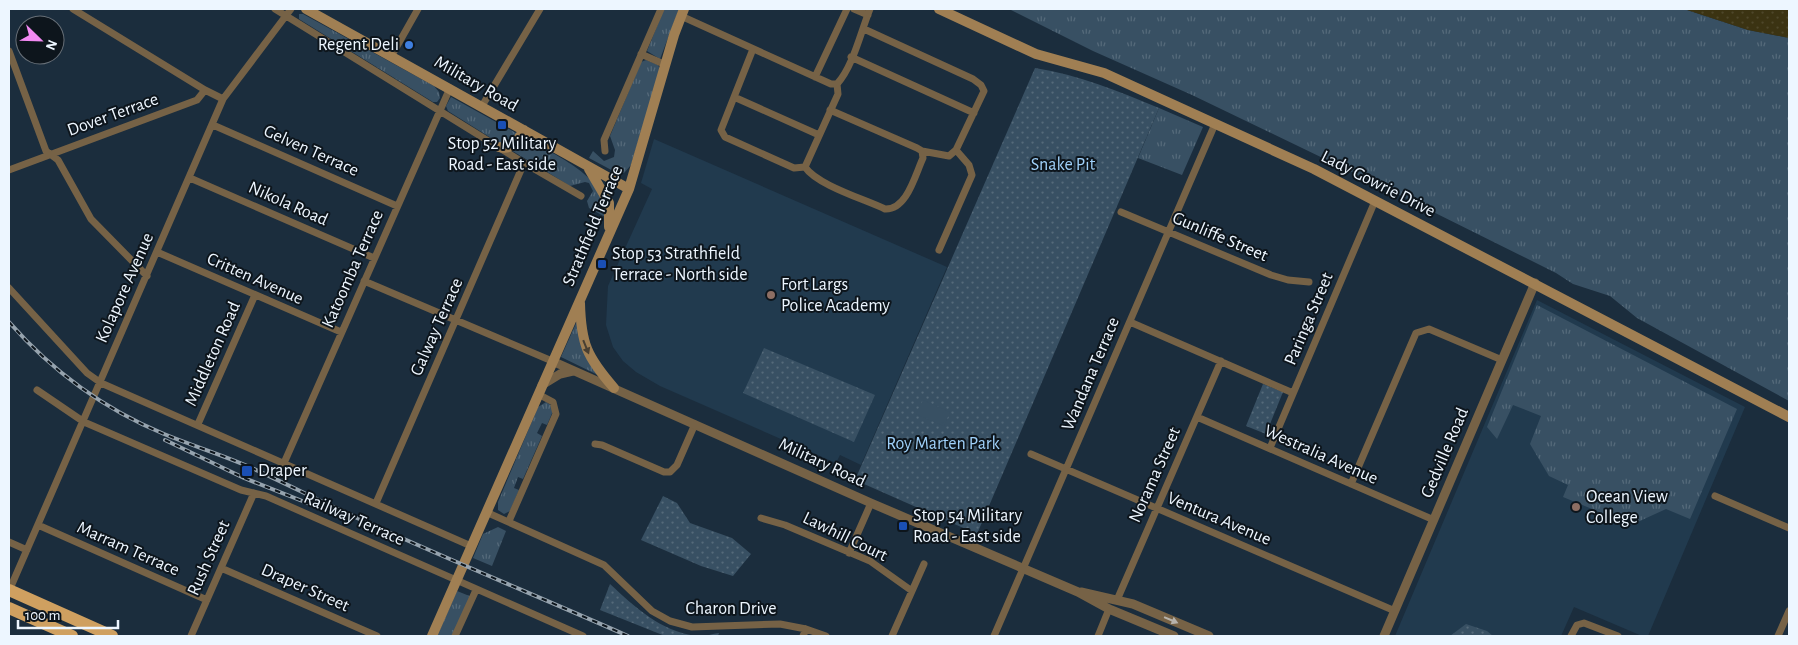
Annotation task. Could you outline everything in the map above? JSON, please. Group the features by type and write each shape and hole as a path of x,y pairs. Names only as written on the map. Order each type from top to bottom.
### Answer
{"highway":[{"path":"9,591 112,636"},
{"path":"9,608 72,636"}],"main road":[{"name":"Military Road","path":"306,9 392,55 628,189"},
{"name":"Lady Gowrie Drive","path":"939,9 1036,54 1104,73 1297,161 1535,283 1789,418"},
{"name":"Strathfield Terrace","path":"432,636 628,189 682,12"},
{"path":"499,147 506,149 512,147 524,130"},
{"path":"588,168 609,203 609,232"},
{"path":"580,299 581,334 585,345 595,364 614,388"}],"street":[{"path":"73,9 205,90 223,99"},
{"path":"275,9 524,163 581,196"},
{"name":"Kolapore Avenue","path":"9,591 223,99 291,9"},
{"path":"392,55 418,9"},
{"path":"482,106 540,9"},
{"name":"Strathfield Terrace","path":"605,151 604,140 661,9"},
{"path":"815,77 847,9"},
{"path":"836,84 841,80 864,29 869,12 854,9"},
{"path":"682,12 754,49 815,77 836,84"},
{"path":"830,110 922,151 949,156 956,150 984,91 981,85 973,79 864,29"},
{"path":"754,49 722,125 721,130 724,137 794,168 805,167"},
{"path":"9,51 46,151 58,160 91,219 147,276"},
{"path":"642,54 666,65"},
{"path":"851,57 974,113"},
{"path":"805,167 838,94 836,84"},
{"name":"Katoomba Terrace","path":"284,463 450,88"},
{"name":"Dover Terrace","path":"9,170 197,100 205,90"},
{"path":"734,97 819,135"},
{"name":"Wandana Terrace","path":"994,636 1215,124"},
{"name":"Gelven Terrace","path":"213,125 397,206"},
{"path":"939,250 972,175 969,165 956,150"},
{"path":"805,167 810,174 822,181 886,209 894,209 901,204 923,158 922,151"},
{"name":"Galway Terrace","path":"376,503 524,163"},
{"name":"Nikola Road","path":"190,178 374,258"},
{"name":"Paringa Street","path":"1270,448 1375,202"},
{"name":"Gunliffe Street","path":"1121,212 1272,275 1288,280 1309,282"},
{"name":"Critten Avenue","path":"158,252 341,332"},
{"path":"364,281 552,361"},
{"name":"Gedville Road","path":"1384,636 1535,283"},
{"name":"Railway Terrace","path":"9,288 87,373 101,383 198,424 471,546"},
{"name":"Middleton Road","path":"198,424 255,295"},
{"path":"1130,322 1293,393"},
{"path":"1351,484 1416,333 1429,329 1502,360"},
{"name":"Military Road","path":"552,361 1174,636"},
{"name":"Norama Street","path":"1116,600 1221,361"},
{"path":"509,521 556,414 553,402 540,389 560,374 574,371"},
{"name":"Railway Terrace","path":"37,390 84,422 241,490 254,492 456,580 566,633 583,636"},
{"name":"Westralia Avenue","path":"1197,417 1434,520"},
{"path":"594,444 664,472 670,472 677,465 694,424"},
{"name":"Ventura Avenue","path":"1032,454 1395,611"},
{"name":"Rush Street","path":"191,636 254,492"},
{"path":"1715,496 1789,528"},
{"path":"849,553 871,503"},
{"name":"Charon Drive","path":"486,512 604,565 652,612 675,623 692,627 780,624 804,632 826,636"},
{"name":"Lawhill Court","path":"761,518 785,525 870,562 912,591"},
{"name":"Marram Terrace","path":"38,525 207,600"},
{"path":"9,542 27,550"},
{"path":"892,636 924,564"},
{"name":"Draper Street","path":"222,568 377,636"},
{"path":"456,636 476,590"},
{"name":"Military Road","path":"1078,592 1133,604 1209,636"},
{"path":"1098,636 1110,609"},
{"path":"1778,636 1788,619 1789,611"},
{"path":"1571,636 1577,625 1584,622 1618,636"}],"shaded area":[{"name":"Fort Largs Police Academy","path":"654,139 947,267 861,465 840,455 836,463 660,386 636,372 623,361 613,347 606,325 608,286 652,189 641,183"},
{"name":"Ocean View College","path":"1537,300 1745,407 1648,636 1642,636 1574,607 1561,636 1395,636"}],"green space":[{"path":"664,9 679,9 660,59 647,51"},
{"path":"1009,9 1684,9 1748,30 1789,38 1789,401 1637,318 1610,296 1573,284 1556,273 1387,189 1192,95 1093,51"},
{"path":"299,14 303,14 434,86 439,92 440,98 437,102 433,102 299,19"},
{"path":"646,60 658,65 660,69 631,165 624,173 617,173 589,158 593,151 604,161 614,157 615,150 610,136 641,62"},
{"name":"Roy Marten Park","path":"1035,68 1083,79 1159,108 977,534 855,480"},
{"path":"451,97 517,135 507,144 499,143 448,111 446,106"},
{"path":"1159,108 1203,127 1182,175 1138,158"},
{"path":"526,138 566,161 590,179 599,190 605,203 607,218 589,208 587,201 593,191 589,183 585,182 570,186 511,150"},
{"path":"1537,305 1737,409 1690,519 1666,509 1631,525 1563,497 1568,485 1549,476 1530,444 1541,416 1513,405 1497,439 1487,427"},
{"path":"577,321 602,377 561,357"},
{"path":"764,348 875,395 854,442 743,393"},
{"path":"1263,384 1283,392 1266,434 1246,426"},
{"path":"923,400 950,412 944,426 916,414"},
{"path":"546,402 551,405 553,411 547,425 542,423 537,433 542,436 523,479 518,477 514,488 519,490 510,511 504,514 498,510 498,502 538,407"},
{"path":"663,496 677,503 690,523 732,538 751,554 733,576 701,566 641,540"},
{"path":"498,527 506,531 492,566 473,558 483,534"},
{"path":"610,584 649,617 671,629 696,636 665,636 600,610"},
{"path":"457,591 472,597 455,636 437,636"},
{"path":"1466,624 1487,631 1493,636 1450,636"},
{"path":"719,633 718,636 702,636 708,635"}],"sand":[{"path":"1684,9 1789,9 1789,38 1748,30"}],"railway":[{"path":"9,322 43,357 80,387 142,424 252,468 344,512 628,636"},
{"path":"165,440 244,478 320,508"}],"place":[{"name":"Regent Deli","path":"409,45"},
{"name":"Stop 52 Military Road - East side","path":"502,125"},
{"name":"Stop 53 Strathfield Terrace - North side","path":"602,264"},
{"name":"Fort Largs Police Academy","path":"771,295"},
{"name":"Draper","path":"247,471"},
{"name":"Ocean View College","path":"1576,507"},
{"name":"Stop 54 Military Road - East side","path":"903,526"}],"park label":[{"name":"Snake Pit","path":"1063,165"}]}
